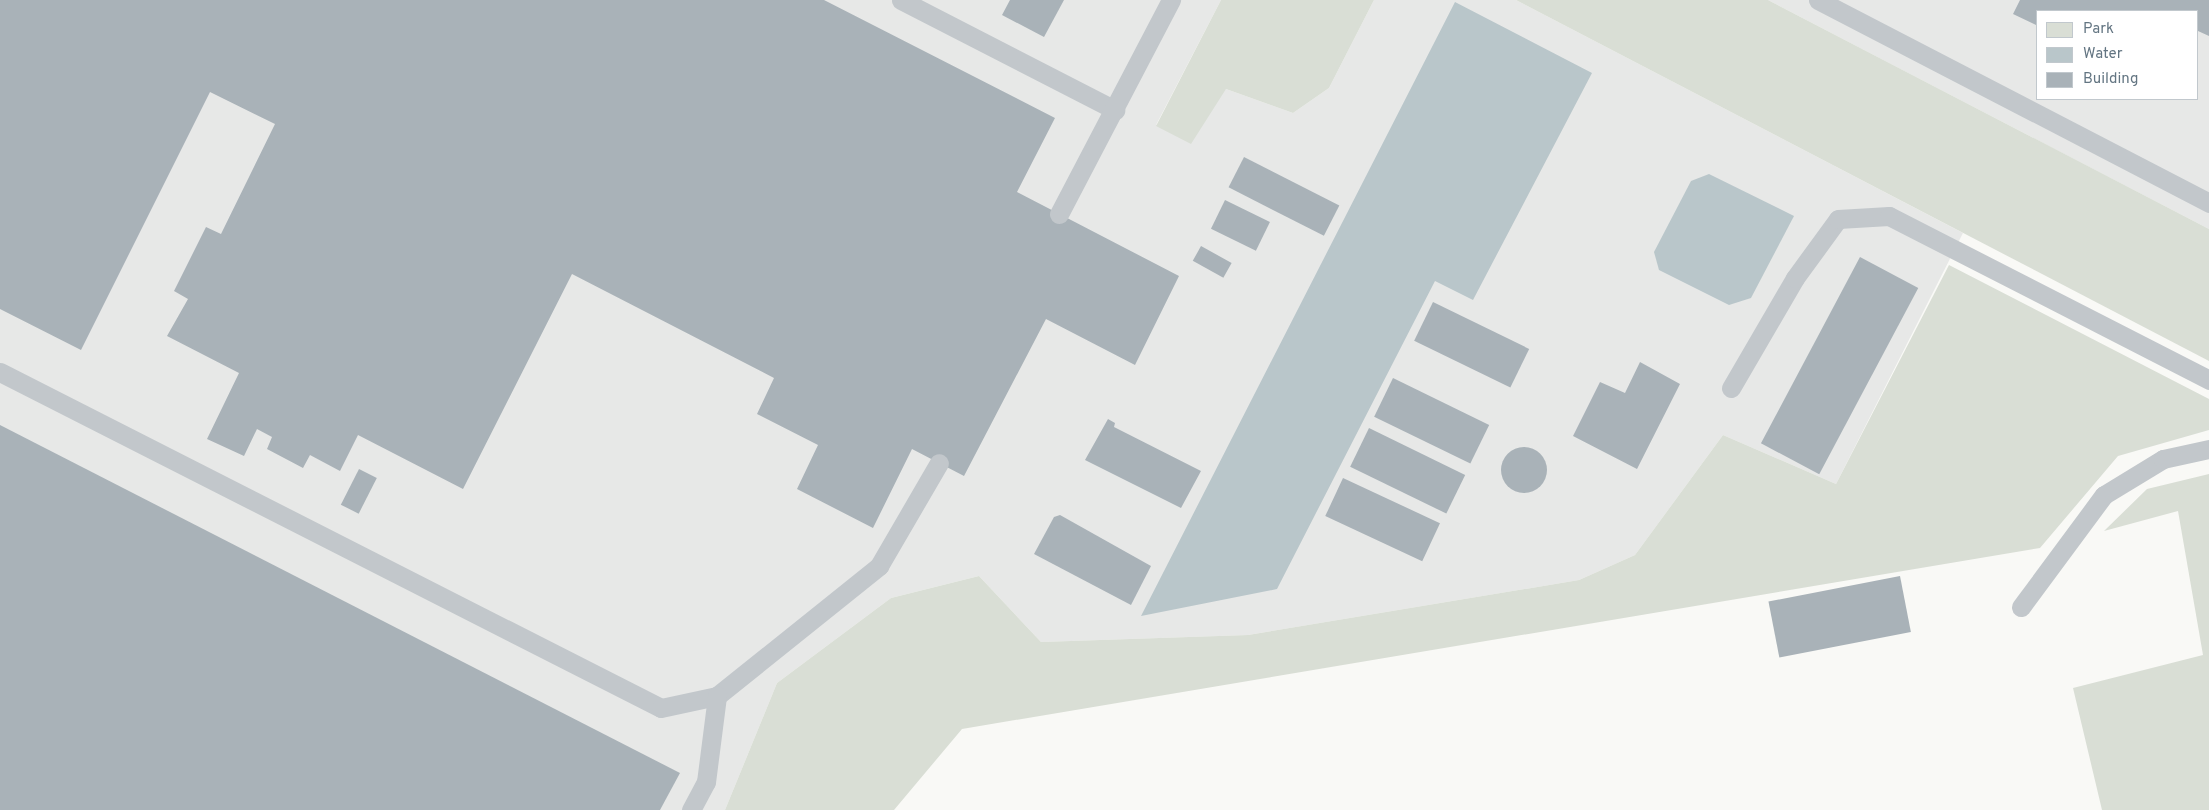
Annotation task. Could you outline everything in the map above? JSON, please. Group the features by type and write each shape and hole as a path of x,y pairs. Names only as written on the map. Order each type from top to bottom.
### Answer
{"lane":[{"path":"901,0 1115,110"},
{"path":"1060,214 1171,0"},
{"path":"1818,0 2209,203"},
{"path":"1731,388 1796,278 1838,219 1889,216 2209,380"},
{"path":"0,372 661,708 717,696 879,566 939,463"},
{"path":"2020,607 2104,495 2163,459 2209,450"},
{"path":"691,810 706,782 717,696"}],"shaded area":[{"path":"0,0 1221,0 1156,125 1226,89 1293,113 1329,88 1374,0 1516,0 1963,233 1836,484 1723,435 1635,555 1579,580 1248,635 1041,642 979,576 891,598 777,683 725,810 0,810"},
{"path":"1768,0 2209,0 2209,229"}],"green space":[{"path":"1221,0 1374,0 1329,88 1293,113 1226,89 1191,144 1156,126"},
{"path":"1516,0 1768,0 2209,229 2209,361"},
{"path":"1949,265 2209,399 2209,430 2118,456 2040,548 962,729 894,810 725,810 777,683 891,598 979,576 1041,642 1248,635 1579,580 1635,555 1723,435 1836,484"},
{"path":"2209,474 2209,810 2102,810 2073,688 2203,655 2178,511 2104,531 2147,489"}],"water":[{"path":"1455,2 1592,73 1473,300 1435,281 1277,589 1141,616"},
{"path":"1709,174 1794,216 1751,298 1729,305 1659,270 1654,252 1691,181"}],"building":[{"path":"0,0 824,0 1055,118 1017,192 1179,276 1135,365 1046,319 964,476 912,449 873,528 797,489 818,445 757,414 774,378 572,274 463,489 358,435 340,471 310,455 303,468 267,449 272,437 257,429 244,456 207,439 239,373 167,336 188,299 174,291 206,227 221,234 275,124 210,92 81,350 0,309"},
{"path":"1010,0 1064,0 1044,37 1002,15"},
{"path":"2020,0 2209,0 2209,36 2199,31 2199,10 2036,10 2036,25 2013,14"},
{"path":"1244,157 1339,206 1324,236 1229,187"},
{"path":"1225,200 1270,222 1256,251 1211,229"},
{"path":"1201,246 1232,263 1223,278 1193,261"},
{"path":"1860,257 1918,288 1819,474 1761,443"},
{"path":"1433,302 1529,349 1510,388 1414,341"},
{"path":"1640,362 1680,384 1637,469 1573,436 1600,382 1625,393"},
{"path":"1393,378 1489,425 1470,464 1374,417"},
{"path":"1108,419 1115,423 1114,427 1201,471 1181,508 1085,460"},
{"path":"0,425 680,773 660,810 0,810"},
{"path":"1369,428 1465,475 1446,514 1350,467"},
{"path":"1524,447 1537,451 1543,457 1547,470 1543,483 1537,489 1524,493 1511,489 1505,483 1501,470 1505,457 1511,451"},
{"path":"359,469 377,478 359,514 341,505"},
{"path":"1343,478 1440,523 1422,561 1325,516"},
{"path":"1060,515 1151,566 1131,605 1034,554 1054,517"},
{"path":"1900,576 1911,632 1779,658 1768,602"}]}
